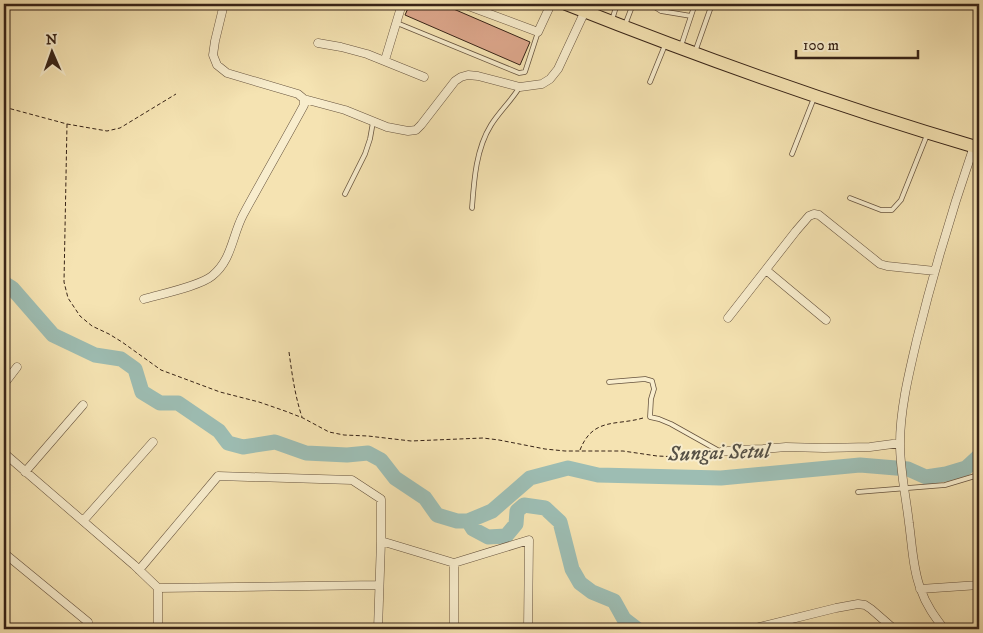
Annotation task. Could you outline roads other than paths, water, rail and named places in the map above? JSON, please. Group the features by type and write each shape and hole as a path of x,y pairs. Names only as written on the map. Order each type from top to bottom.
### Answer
{"main road":[{"path":"566,4 695,54 815,96 977,147"}],"street":[{"path":"224,4 213,55 217,66 227,74 298,94 304,99 344,110 373,122 408,131 416,130 421,125 455,81 461,77 468,75 478,76 520,88 542,84 550,80 558,69 585,12"},
{"path":"385,60 402,4"},
{"path":"464,4 538,32 551,4"},
{"path":"318,43 341,47 385,60 424,77"},
{"path":"144,299 201,282 211,277 226,261 242,217 304,105 304,99"},
{"path":"944,629 927,604 920,589 916,573 904,488 900,443 903,406 934,270 962,181 977,147"},
{"path":"728,318 796,231 809,216 814,214 819,215 880,264 934,270"},
{"path":"766,270 826,320"},
{"path":"4,384 17,367"},
{"path":"25,472 83,405"},
{"path":"83,522 153,442"},
{"path":"722,452 786,447 870,447 900,443"},
{"path":"4,453 158,588 379,585"},
{"path":"139,570 218,476 352,480 381,499 378,629"},
{"path":"381,542 454,563 529,540 528,629"},
{"path":"4,553 88,622"},
{"path":"454,563 454,629"},
{"path":"920,589 979,586"},
{"path":"158,588 158,629"},
{"path":"751,629 858,604 872,609 894,629"}],"lane":[{"path":"611,22 616,4"},
{"path":"625,28 633,4"},
{"path":"650,4 661,11 691,16"},
{"path":"680,48 695,4"},
{"path":"695,54 712,4"},
{"path":"397,23 519,73 525,72 538,32"},
{"path":"650,82 666,43"},
{"path":"472,208 474,178 483,143 490,127 520,88"},
{"path":"792,154 815,96"},
{"path":"345,194 365,154 373,122"},
{"path":"850,198 881,210 892,210 901,200 928,132"},
{"path":"610,382 645,379 652,381 654,389 651,399 650,417 671,424 722,452"},
{"path":"858,492 946,485 979,474"}],"waterway":[{"name":"Sungai Setul","path":"4,283 12,288 53,335 95,355 121,359 135,369 142,392 160,403 178,403 219,431 228,443 243,447 275,442 306,453 347,455 368,453 381,460 395,478 425,498 437,515 457,521 468,521 492,511 530,478 568,468 598,475 721,478 860,465 908,469 926,477 966,468 979,456"},
{"path":"468,521 473,529 488,537 506,536 516,524 517,511 524,505 545,508 560,522 572,569 580,583 592,592 614,601 624,619 637,629"}]}
